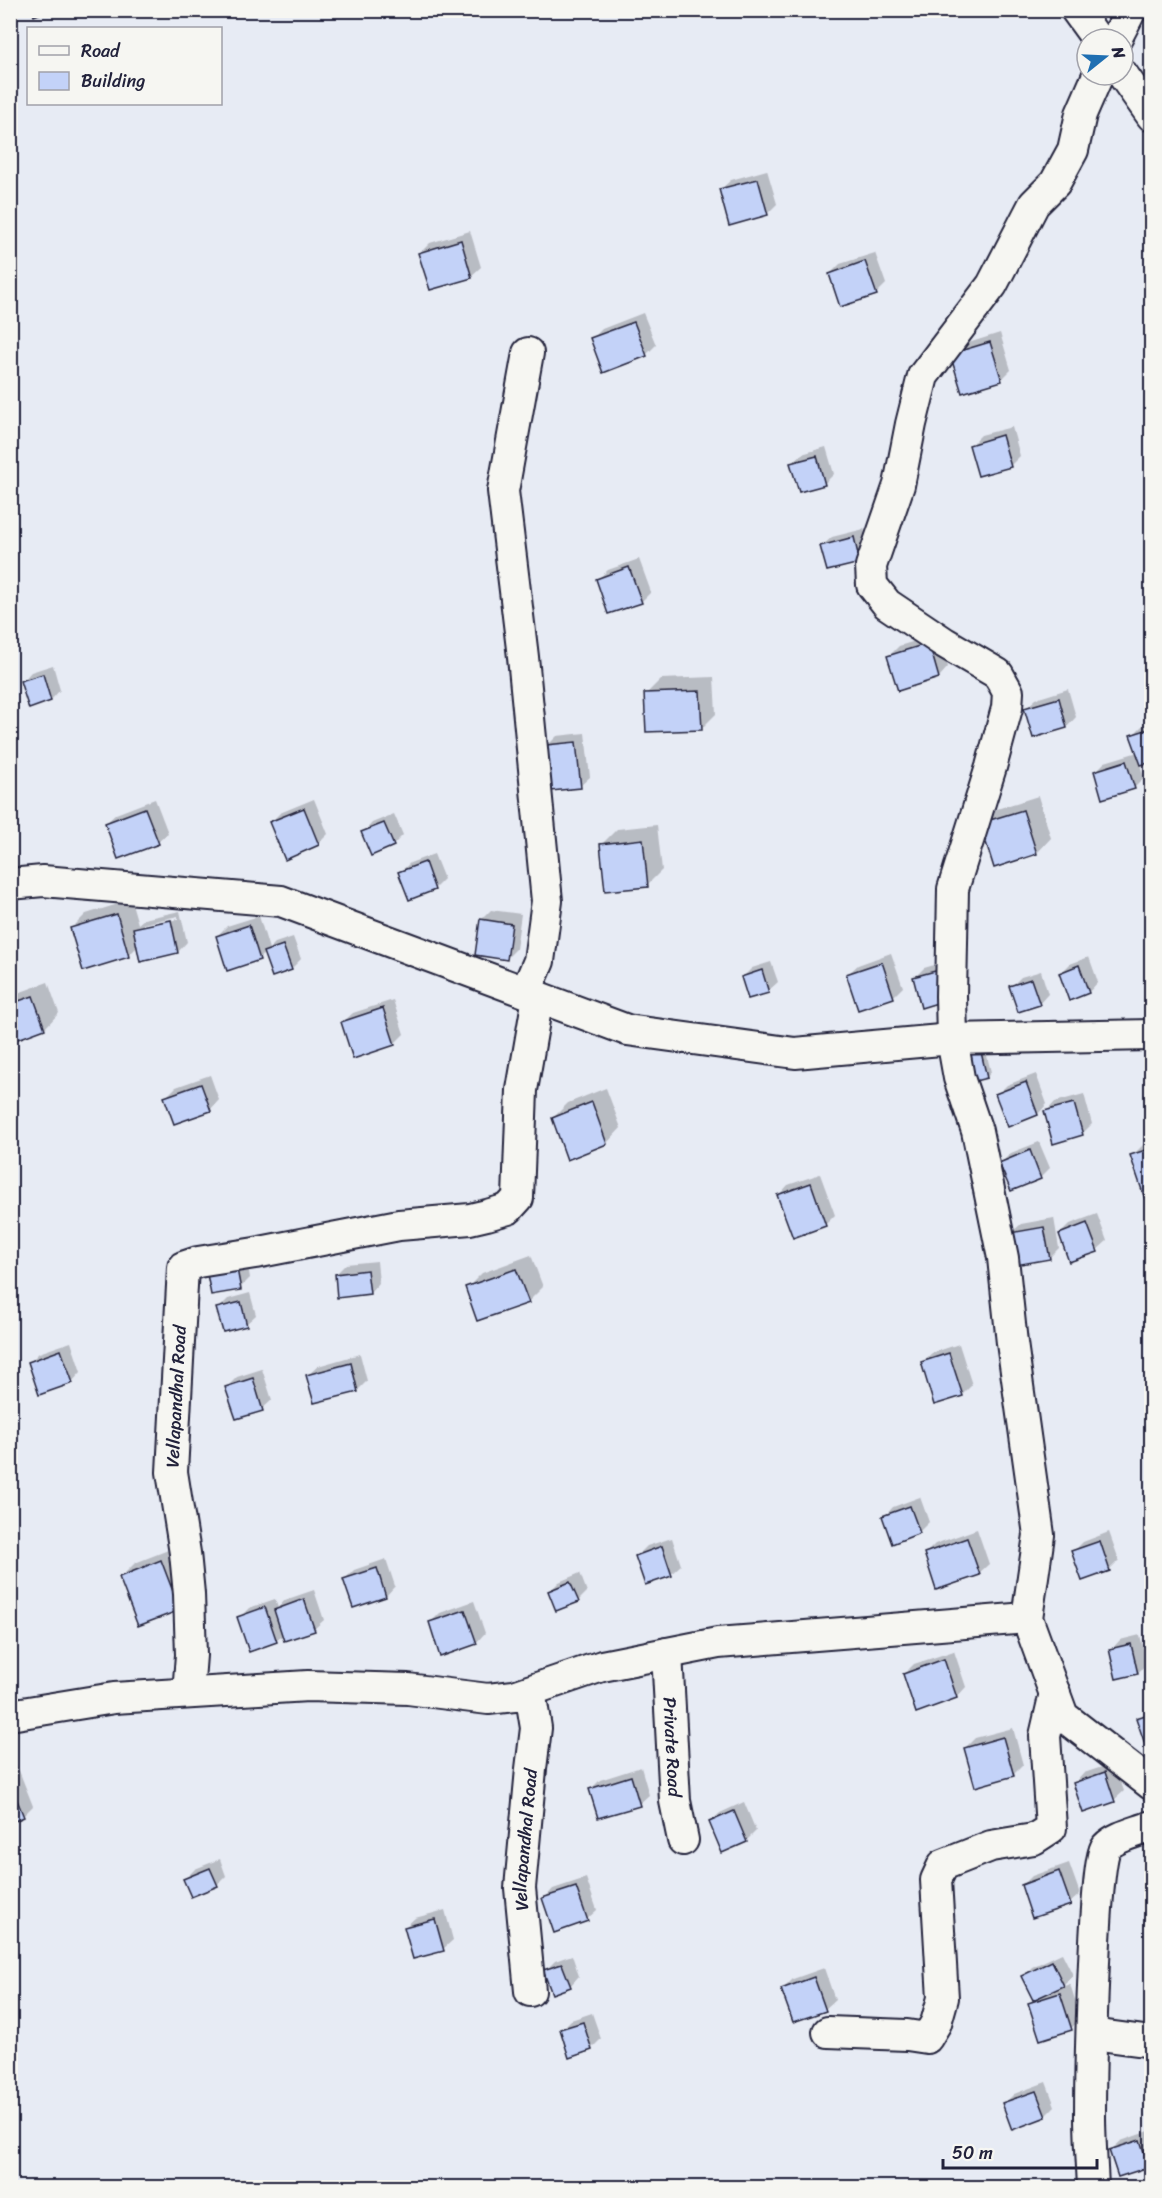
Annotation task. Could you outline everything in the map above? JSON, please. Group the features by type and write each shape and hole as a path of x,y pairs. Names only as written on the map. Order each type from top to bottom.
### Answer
{"street":[{"path":"1076,10 1088,27"},
{"path":"1122,27 1131,10"},
{"path":"1093,87 1081,114 1073,150 1055,183 1034,204 992,285 923,376 899,485 871,566 872,585 887,604 945,643 998,674 1008,692 1007,708 999,737 953,889 952,1040 960,1078 977,1131 1003,1258 1012,1343 1039,1535 1027,1618 1064,1716 1152,1785"},
{"path":"1131,87 1152,116"},
{"path":"528,353 503,491 523,657 547,900 539,961 530,982 535,995"},
{"path":"10,884 43,881 281,901 627,1030 795,1053 952,1040 1152,1035"},
{"name":"Vellapandhal Road","path":"188,1693 189,1594 185,1553 171,1472 183,1267 198,1262 399,1225 470,1219 508,1209 518,1198 522,1090 535,995"},
{"path":"10,1715 114,1698 308,1686 408,1689 488,1699 514,1696 602,1666 718,1643 1027,1618"},
{"name":"Private Road","path":"667,1653 675,1801 682,1840"},
{"name":"Vellapandhal Road","path":"530,1691 536,1728 520,1888 530,1991"},
{"path":"828,2032 927,2037 936,2023 943,1998 936,1880 943,1865 991,1846 1034,1839 1051,1828 1045,1736 1055,1693"},
{"path":"1093,2187 1090,2115 1101,1861 1105,1848 1114,1841 1152,1826"},
{"path":"1092,2034 1152,2042"}],"building":[{"path":"32,10 49,10 34,16"},
{"path":"758,179 768,215 729,226 719,189"},
{"path":"461,240 472,278 430,290 418,253"},
{"path":"865,261 877,295 840,307 829,274"},
{"path":"634,322 647,356 603,373 590,338"},
{"path":"990,342 1002,381 962,393 950,354"},
{"path":"1002,435 1011,467 978,476 969,445"},
{"path":"817,456 825,485 799,492 790,463"},
{"path":"854,537 860,563 827,571 820,546"},
{"path":"629,567 642,603 608,614 596,579"},
{"path":"929,643 939,678 898,691 887,656"},
{"path":"43,674 51,701 29,709 20,681"},
{"path":"700,691 702,730 646,732 644,693"},
{"path":"1059,698 1067,728 1033,738 1024,708"},
{"path":"1152,728 1152,762 1141,765 1130,735"},
{"path":"576,742 581,788 551,791 546,745"},
{"path":"1126,761 1135,789 1102,799 1094,771"},
{"path":"145,808 159,844 118,859 105,823"},
{"path":"304,808 319,845 285,860 269,822"},
{"path":"1023,810 1037,854 994,868 980,823"},
{"path":"384,823 394,846 371,856 361,832"},
{"path":"643,839 648,887 605,891 600,844"},
{"path":"425,862 435,890 409,900 398,872"},
{"path":"117,914 129,957 83,971 70,928"},
{"path":"480,919 512,924 507,960 475,955"},
{"path":"171,920 178,953 140,962 133,928"},
{"path":"249,925 260,960 227,971 216,936"},
{"path":"283,945 292,970 272,977 263,952"},
{"path":"882,962 894,998 858,1010 846,974"},
{"path":"1079,965 1089,993 1069,1001 1059,973"},
{"path":"762,970 769,993 748,999 741,977"},
{"path":"939,970 947,1000 921,1008 913,977"},
{"path":"1031,979 1040,1005 1018,1012 1009,986"},
{"path":"33,996 45,1029 10,1042 10,1004"},
{"path":"383,1008 395,1045 353,1059 341,1022"},
{"path":"981,1052 987,1078 971,1082 965,1056"},
{"path":"1026,1082 1038,1115 1008,1127 995,1094"},
{"path":"201,1084 211,1111 174,1124 164,1097"},
{"path":"592,1102 607,1144 567,1160 552,1118"},
{"path":"1074,1103 1083,1135 1053,1144 1044,1111"},
{"path":"1152,1148 1152,1197 1145,1199 1130,1155"},
{"path":"1030,1150 1041,1179 1011,1191 999,1163"},
{"path":"811,1183 826,1226 793,1238 777,1195"},
{"path":"1087,1223 1098,1252 1069,1262 1059,1234"},
{"path":"1044,1227 1050,1259 1016,1265 1010,1233"},
{"path":"236,1263 241,1290 211,1295 206,1269"},
{"path":"516,1269 529,1303 477,1321 465,1287"},
{"path":"367,1270 370,1294 337,1298 335,1274"},
{"path":"241,1302 247,1326 223,1332 216,1308"},
{"path":"61,1350 73,1383 39,1395 28,1362"},
{"path":"949,1353 963,1396 934,1405 921,1362"},
{"path":"351,1363 358,1392 314,1403 306,1375"},
{"path":"253,1378 263,1411 236,1419 225,1387"},
{"path":"910,1506 920,1533 892,1544 882,1516"},
{"path":"967,1538 980,1575 936,1590 924,1553"},
{"path":"1100,1541 1110,1571 1082,1581 1071,1551"},
{"path":"662,1546 672,1576 645,1585 635,1556"},
{"path":"161,1560 180,1610 138,1626 119,1577"},
{"path":"377,1568 386,1597 353,1608 343,1579"},
{"path":"570,1582 579,1602 556,1611 548,1591"},
{"path":"304,1599 315,1631 284,1641 274,1610"},
{"path":"265,1607 277,1642 249,1652 237,1617"},
{"path":"465,1610 477,1644 440,1657 429,1622"},
{"path":"1131,1644 1138,1674 1116,1679 1109,1649"},
{"path":"944,1659 957,1698 916,1713 903,1674"},
{"path":"1152,1713 1152,1742 1145,1744 1136,1718"},
{"path":"1003,1737 1014,1776 975,1787 964,1748"},
{"path":"1105,1772 1115,1802 1083,1813 1073,1783"},
{"path":"631,1776 640,1806 598,1818 589,1789"},
{"path":"10,1783 24,1817 10,1823"},
{"path":"734,1811 747,1842 722,1853 709,1822"},
{"path":"210,1868 218,1886 191,1897 183,1879"},
{"path":"1059,1871 1071,1905 1032,1918 1021,1885"},
{"path":"576,1887 588,1921 554,1933 542,1898"},
{"path":"435,1919 444,1951 413,1959 404,1927"},
{"path":"1052,1961 1064,1986 1033,2000 1021,1976"},
{"path":"562,1964 571,1987 552,1994 543,1970"},
{"path":"814,1977 826,2011 793,2022 781,1989"},
{"path":"1060,1993 1072,2030 1040,2040 1028,2003"},
{"path":"583,2022 592,2050 569,2058 560,2029"},
{"path":"1036,2091 1046,2117 1012,2130 1002,2103"},
{"path":"1140,2140 1149,2167 1118,2177 1109,2150"}]}
